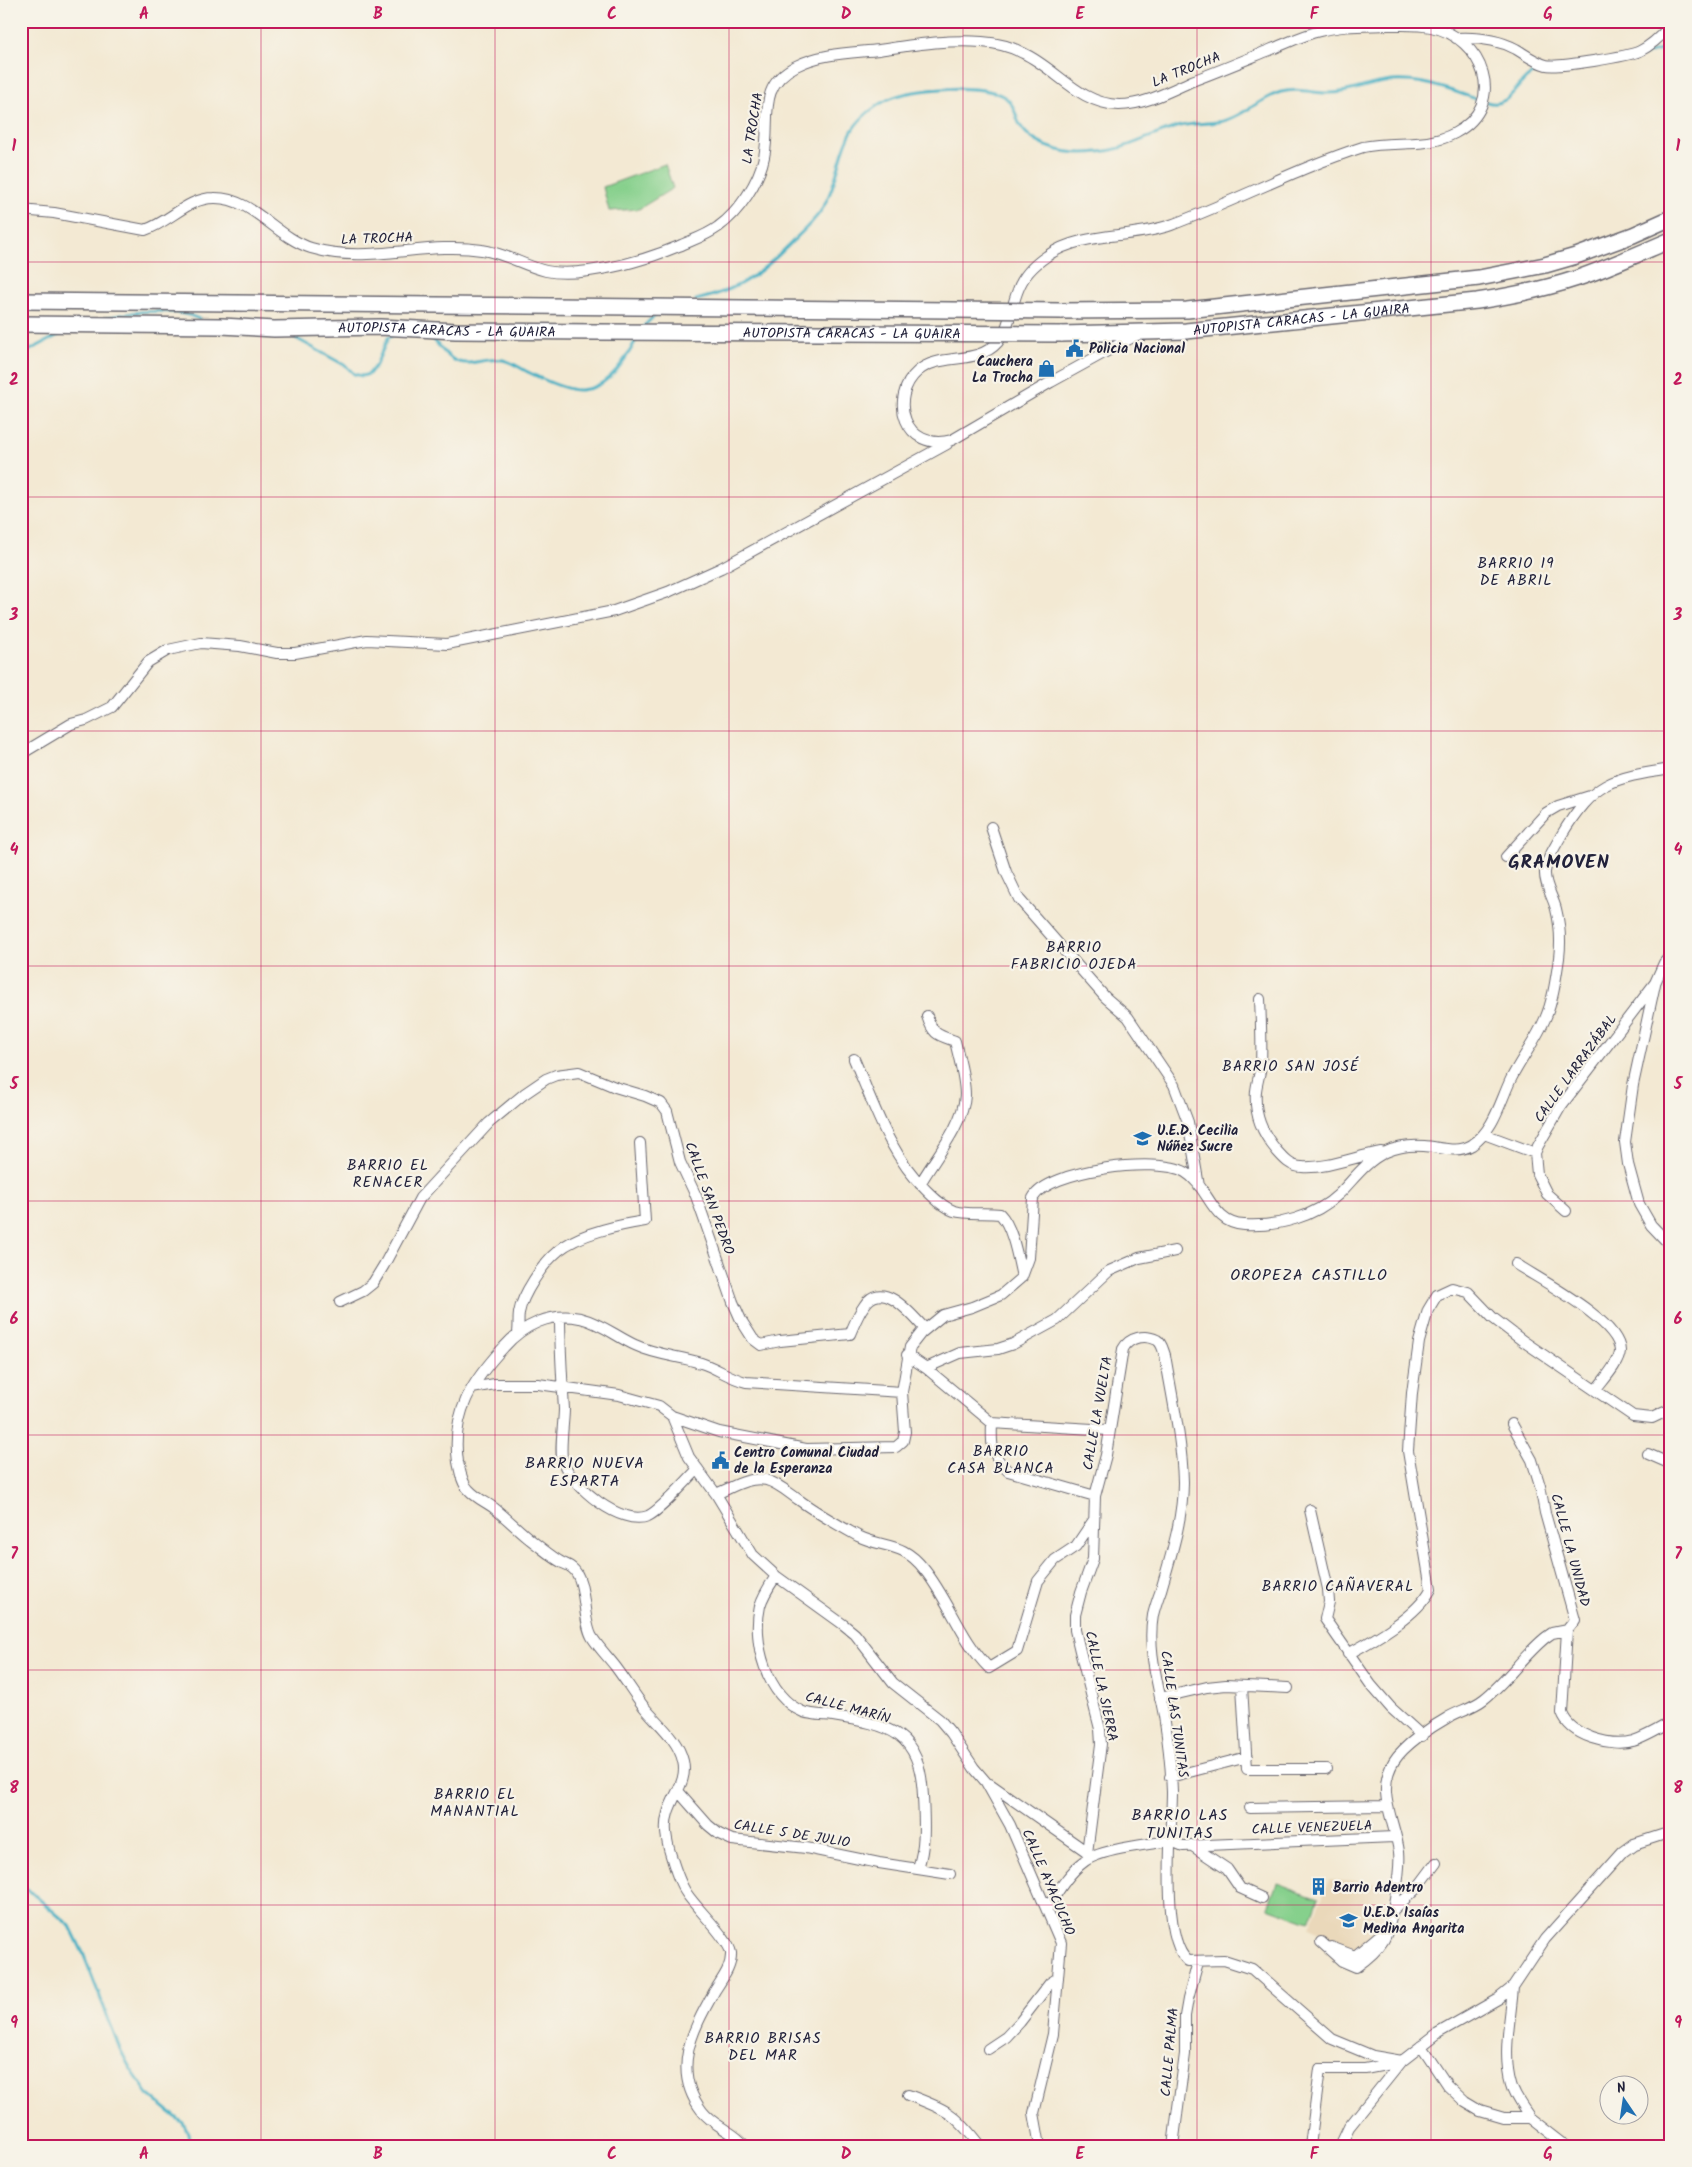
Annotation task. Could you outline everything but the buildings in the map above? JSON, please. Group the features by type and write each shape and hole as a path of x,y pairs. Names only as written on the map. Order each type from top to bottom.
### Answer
{"highway":[{"name":"AUTOPISTA CARACAS - LA GUAIRA","path":"21,300 1187,310 1478,278 1545,265 1576,256 1633,235 1671,218"},
{"name":"AUTOPISTA CARACAS - LA GUAIRA","path":"21,324 222,326 274,329 380,327 605,332 1060,334 1186,331 1434,307 1511,296 1576,278 1671,240"}],"street":[{"path":"1456,38 1480,38 1496,42 1515,49 1548,66 1563,66 1638,52 1649,46 1669,27 1662,21"},
{"name":"LA TROCHA","path":"21,210 145,230 156,226 194,201 217,198 229,200 254,211 289,239 315,250 361,255 472,248 498,253 546,271 586,272 616,267 652,257 703,236 727,219 747,195 761,169 767,137 766,104 773,87 790,69 814,59 929,44 988,42 1023,53 1082,94 1120,105 1153,98 1302,36 1348,26 1413,25 1431,27 1456,38 1470,47 1479,60 1485,91 1484,99 1474,118 1456,133 1432,142 1380,144 1363,147 1171,225 1079,242 1047,256 1021,283 1008,323 998,342 978,355 923,367 909,382 904,401 904,416 915,434 921,439 935,443 952,440 1051,382 1141,333"},
{"path":"21,754 71,724 86,720 112,706 148,662 168,650 201,643 240,646 277,653 295,653 367,640 447,644 614,611 668,592 721,568 961,436"},
{"path":"1260,999 1260,1068 1256,1091 1258,1121 1264,1134 1283,1158 1299,1167 1320,1166 1422,1145 1456,1150 1467,1148 1484,1134 1491,1124 1511,1079 1545,1020 1550,1006 1556,980 1560,942 1556,910 1546,880 1545,871 1548,862 1573,816 1591,796 1611,782 1638,773 1671,769"},
{"path":"1506,857 1546,814 1558,806 1591,796"},
{"path":"991,827 1006,872 1019,899 1105,997 1128,1017 1174,1085 1188,1122 1199,1186"},
{"name":"CALLE LARRAZÁBAL","path":"1535,1153 1561,1106 1655,983 1664,963 1671,955"},
{"path":"1655,983 1647,1029 1633,1085 1625,1142 1628,1164 1639,1204 1651,1225 1671,1246"},
{"path":"920,1184 956,1125 965,1096 964,1082 955,1041 937,1034 931,1029 927,1016"},
{"path":"854,1059 890,1143 920,1184 933,1197 953,1210 1000,1214 1007,1224 1022,1277"},
{"name":"CALLE SAN PEDRO","path":"340,1302 373,1283 420,1198 489,1123 524,1094 546,1079 561,1073 579,1072 661,1103 667,1111 680,1162 696,1196 733,1302 748,1334 758,1344 850,1334 864,1305 871,1298 880,1296 889,1296 897,1301 925,1329"},
{"path":"1484,1134 1535,1153 1537,1174 1547,1194 1566,1211"},
{"path":"518,1333 519,1313 523,1301 533,1282 558,1251 574,1242 605,1230 645,1221 640,1143"},
{"path":"472,1388 512,1384 538,1384 619,1395 658,1406 672,1416 719,1432 806,1449 822,1450 869,1447 890,1449 900,1445 903,1441 902,1392 907,1354 910,1347 925,1329 943,1315 972,1307 1001,1295 1022,1277 1029,1258 1033,1198 1037,1191 1046,1185 1091,1171 1149,1164 1165,1165 1186,1172 1226,1220 1244,1226 1274,1223 1316,1212 1338,1195 1362,1169 1387,1151"},
{"path":"926,1368 960,1353 998,1349 1020,1340 1058,1320 1109,1271 1139,1258 1175,1251"},
{"path":"1516,1264 1600,1318 1617,1337 1620,1352 1617,1360 1596,1390"},
{"path":"1348,1654 1396,1625 1431,1589 1408,1451 1412,1393 1420,1342 1428,1310 1437,1295 1452,1288 1468,1292 1494,1318 1523,1341 1633,1416 1652,1418 1671,1409"},
{"path":"560,1317 564,1408 563,1462 572,1478 599,1503 612,1511 639,1518 647,1516 698,1469"},
{"path":"745,2146 740,2140 721,2129 701,2111 688,2083 686,2058 691,2041 699,2020 727,1972 731,1956 726,1943 686,1892 675,1869 666,1835 665,1826 669,1809 683,1779 684,1769 680,1754 673,1740 643,1705 618,1669 595,1642 588,1627 580,1585 575,1571 533,1542 495,1509 467,1489 458,1458 457,1438 462,1406 494,1357 518,1333 544,1320 560,1317 581,1318 599,1325 640,1348 703,1363 724,1375 740,1380 902,1392"},
{"name":"CALLE LA VUELTA","path":"1095,1496 1106,1455 1123,1349 1126,1343 1133,1338"},
{"name":"CALLE LAS TUNITAS","path":"1133,1338 1157,1340 1165,1355 1182,1468 1183,1484 1179,1523 1153,1616 1152,1662 1164,1717 1170,1776 1170,1882 1174,1934 1181,1955 1188,1961 1198,1962"},
{"path":"907,1354 992,1423 1109,1430"},
{"path":"672,1416 690,1457 716,1494 753,1555 776,1576 855,1634 893,1683 946,1726 974,1768 986,1782 1090,1855"},
{"path":"992,1423 994,1454 998,1462 1008,1471 1095,1496"},
{"name":"CALLE LA UNIDAD","path":"1512,1424 1532,1460 1575,1620 1567,1630 1562,1713 1571,1727 1580,1734 1620,1743 1632,1741 1671,1722"},
{"path":"1648,1454 1671,1464"},
{"path":"716,1494 744,1482 764,1480 780,1486 860,1537 901,1549 924,1569 976,1654 989,1668 1017,1651 1038,1581 1055,1560 1076,1546 1093,1520"},
{"name":"CALLE LA SIERRA","path":"1090,1855 1101,1744 1100,1730 1080,1651 1075,1615 1093,1559 1095,1496"},
{"path":"1310,1510 1328,1590 1329,1602 1325,1619 1371,1686 1391,1708 1422,1736"},
{"name":"CALLE MARÍN","path":"776,1576 764,1596 758,1621 758,1636 765,1668 781,1694 791,1705 804,1712 858,1721 888,1730 900,1736 912,1749 920,1767 923,1803 923,1852 918,1868"},
{"name":"CALLE VENEZUELA","path":"1391,1919 1399,1852 1386,1806 1384,1790 1387,1776 1394,1761 1402,1751 1447,1718 1482,1701 1545,1638 1552,1633 1567,1630"},
{"path":"1242,1686 1247,1769 1326,1769"},
{"path":"1160,1698 1207,1687 1288,1688"},
{"path":"1170,1776 1247,1757"},
{"name":"CALLE AYACUCHO","path":"986,1782 1010,1825 1061,1943 1052,2034 1034,2113 1040,2146"},
{"name":"CALLE 5 DE JULIO","path":"678,1791 708,1825 719,1834 732,1840 806,1848 879,1863 950,1874"},
{"path":"1250,1808 1386,1806"},
{"path":"1340,2146 1349,2127 1402,2061 1421,2046 1470,2014 1498,2000 1514,1987 1544,1939 1623,1852 1634,1844 1671,1832"},
{"name":"CALLE VENEZUELA","path":"1170,1841 1183,1846 1394,1837"},
{"path":"1047,1909 1070,1875 1090,1855 1170,1841"},
{"path":"1191,1845 1227,1869 1240,1888 1262,1898"},
{"path":"1391,1919 1384,1940 1369,1957 1356,1967 1342,1961 1321,1942 1355,1956 1391,1919 1436,1863"},
{"path":"1198,1962 1224,1960 1252,1969 1332,2039 1373,2056 1402,2061"},
{"name":"CALLE PALMA","path":"1173,2146 1186,2054 1188,1999 1198,1962"},
{"path":"988,2049 1006,2037 1050,1983 1058,1978"},
{"path":"1514,1987 1507,2044 1508,2070 1514,2094 1530,2118 1566,2146"},
{"path":"1421,2046 1447,2085 1465,2102 1480,2111 1504,2118 1530,2118"},
{"path":"1310,2146 1320,2069 1365,2069 1402,2061"},
{"path":"908,2095 953,2114 980,2146"}],"shaded area":[{"name":"U.E.D. Isaías Medina Angarita","path":"1329,1880 1393,1884 1385,1913 1385,1928 1355,1949 1309,1928"}],"green space":[{"path":"665,164 673,188 639,209 609,211 603,187"},
{"path":"1277,1883 1318,1898 1309,1922 1268,1907"}],"waterway":[{"path":"1635,57 1661,50 1671,42"},
{"path":"1487,102 1494,103 1506,99 1529,76 1552,69"},
{"path":"696,300 713,296 741,284 765,267 806,228 824,206 845,146 859,121 871,110 889,99 900,95 949,89 984,90 997,94 1010,101 1019,123 1031,137 1047,146 1074,153 1121,148 1183,125 1227,120 1274,95 1288,91 1301,90 1338,93 1378,83 1409,81 1432,85 1476,99"},
{"path":"107,318 153,311 178,313 199,319"},
{"path":"644,326 657,313"},
{"path":"21,355 68,330"},
{"path":"290,335 346,366 354,374 362,376 369,374 376,365 388,338 396,333"},
{"path":"430,336 445,353 457,361 469,363 496,359 503,360 555,384 576,390 600,385 608,379 622,364 637,338"},
{"path":"21,1887 31,1892 70,1926 83,1953 120,2049 130,2068 148,2094 183,2123 188,2133 190,2146"}],"place":[{"name":"Policia Nacional","path":"1075,348"},
{"name":"Cauchera La Trocha","path":"1047,369"},
{"name":"U.E.D. Cecilia Núñez Sucre","path":"1143,1138"},
{"name":"Centro Comunal Ciudad de la Esperanza","path":"720,1460"},
{"name":"Barrio Adentro","path":"1319,1887"},
{"name":"U.E.D. Isaías Medina Angarita","path":"1349,1920"}],"district":[{"name":"BARRIO 19 DE ABRIL","path":"1516,572"},
{"name":"GRAMOVEN","path":"1559,861"},
{"name":"BARRIO FABRICIO OJEDA","path":"1074,956"},
{"name":"BARRIO SAN JOSÉ","path":"1291,1066"},
{"name":"BARRIO EL RENACER","path":"388,1174"},
{"name":"OROPEZA CASTILLO","path":"1309,1274"},
{"name":"BARRIO CASA BLANCA","path":"1001,1460"},
{"name":"BARRIO NUEVA ESPARTA","path":"585,1471"},
{"name":"BARRIO CAÑAVERAL","path":"1338,1586"},
{"name":"BARRIO EL MANANTIAL","path":"475,1802"},
{"name":"BARRIO LAS TUNITAS","path":"1180,1823"},
{"name":"BARRIO BRISAS DEL MAR","path":"763,2046"}]}
